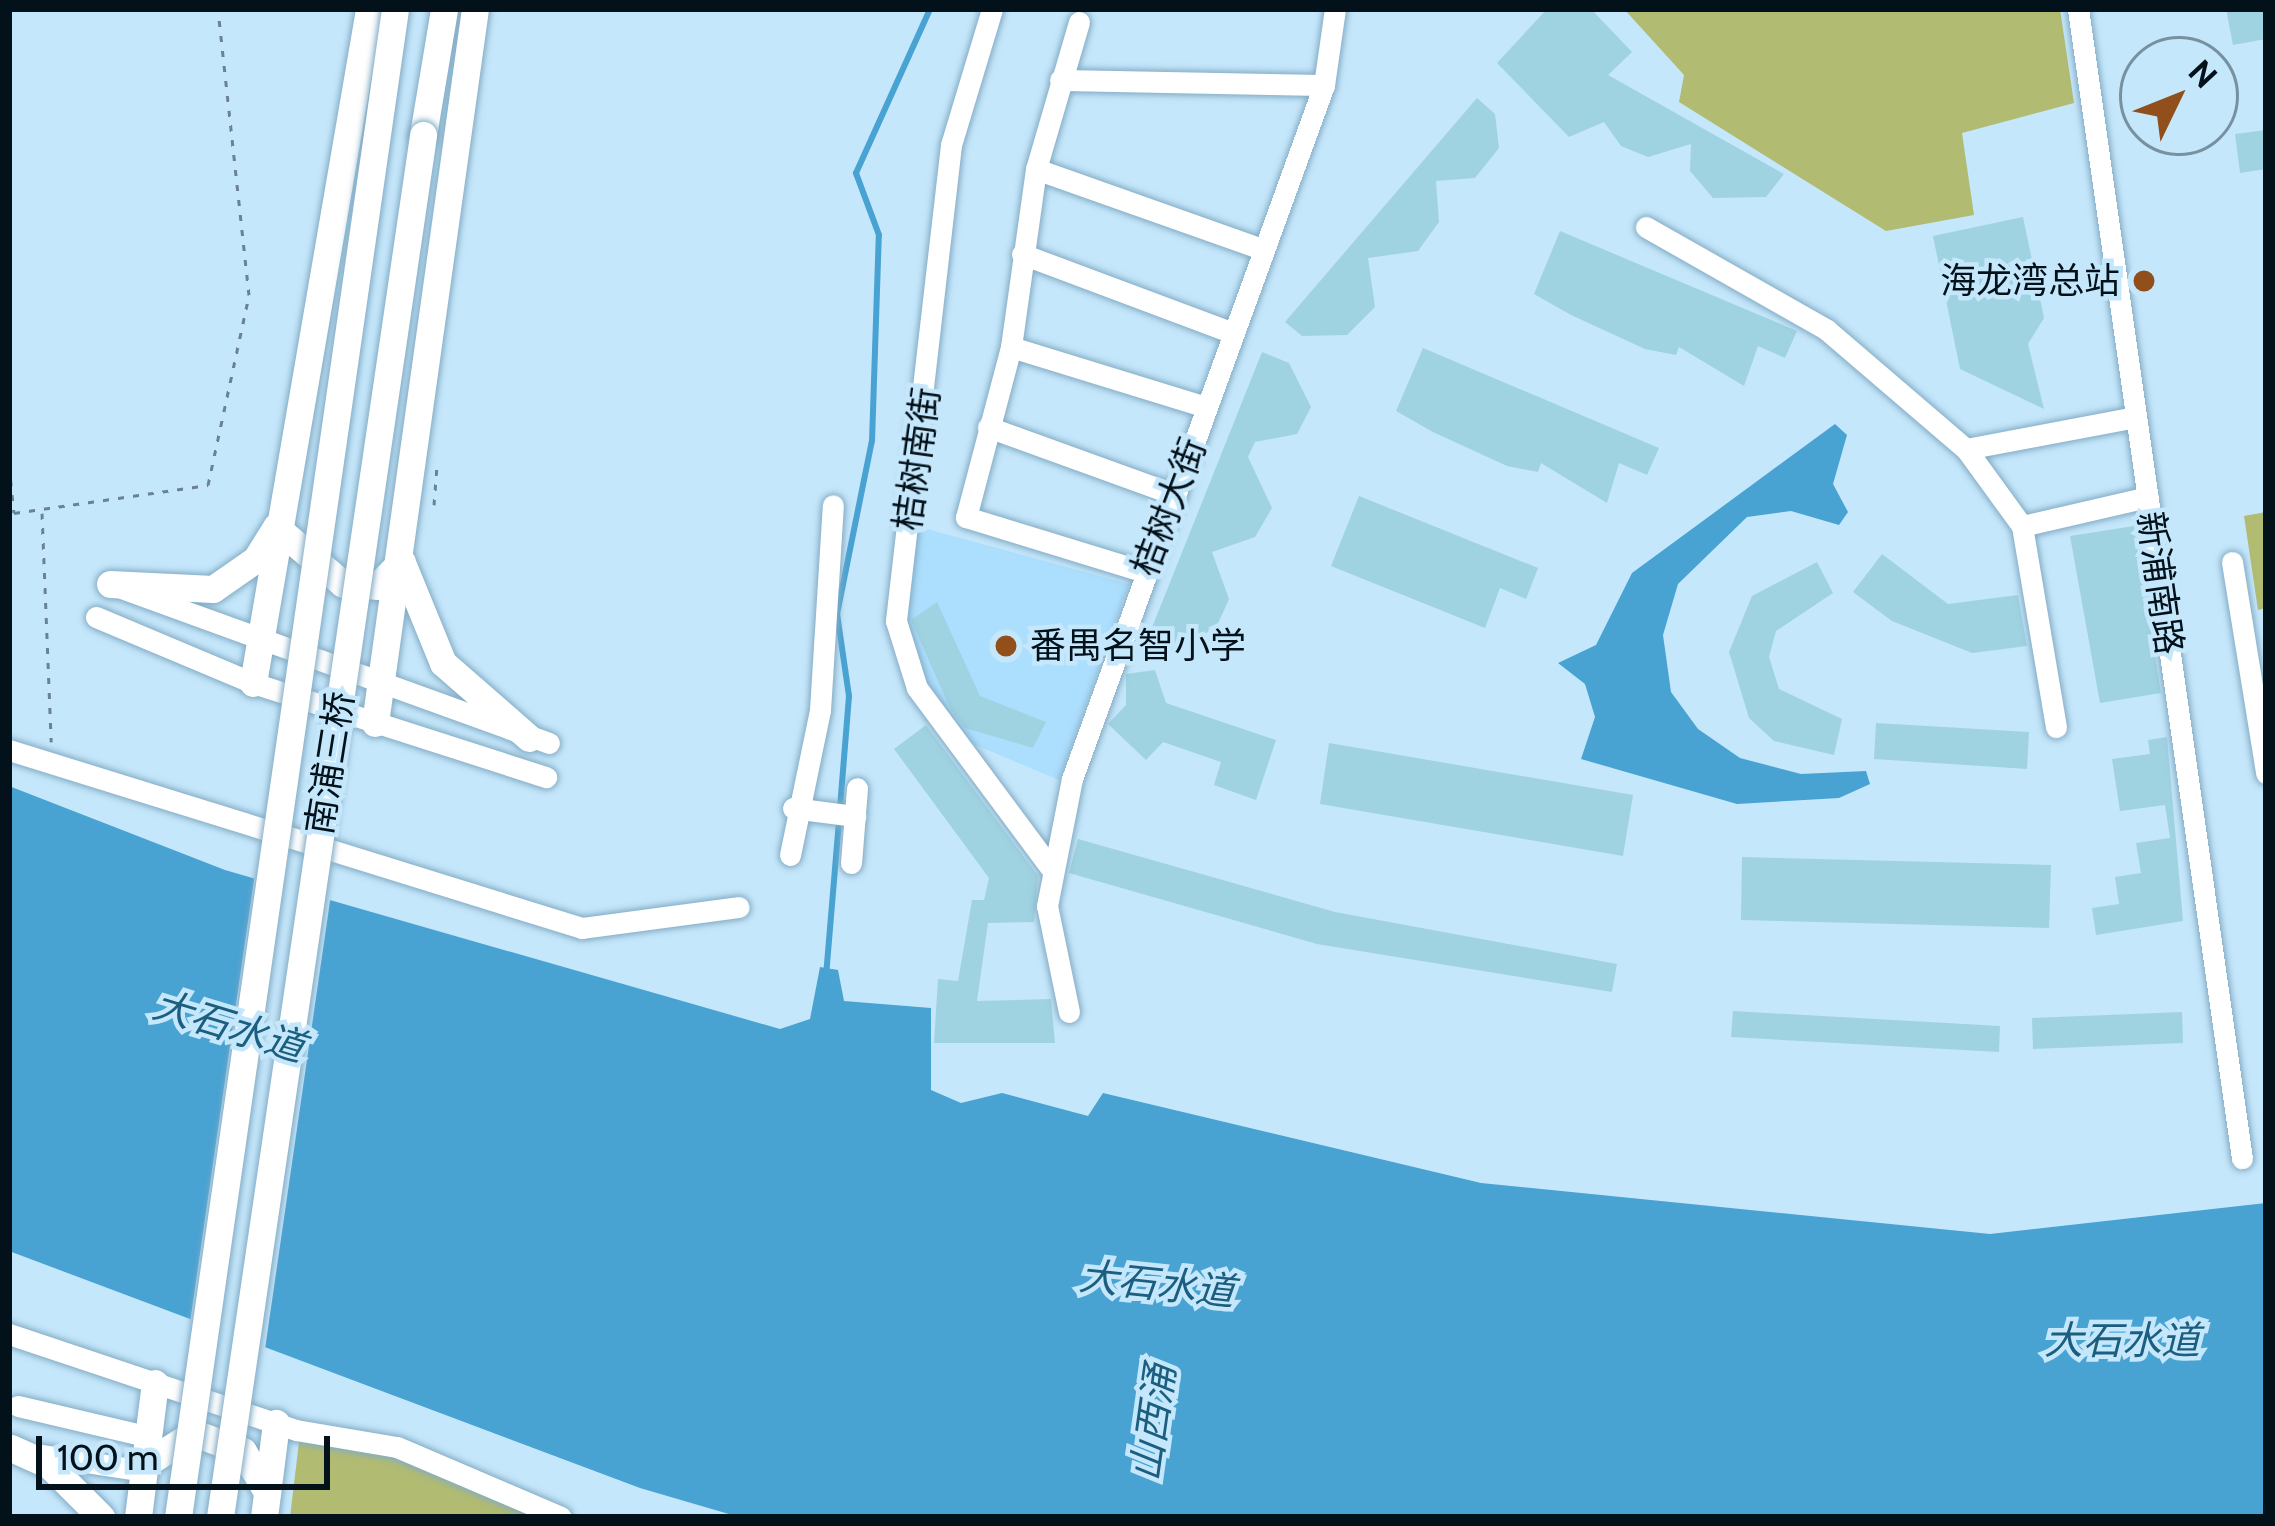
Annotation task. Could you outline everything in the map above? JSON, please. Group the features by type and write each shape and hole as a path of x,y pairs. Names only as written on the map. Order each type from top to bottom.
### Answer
{"main road":[{"path":"253,683 276,527 369,9"},
{"name":"南浦三桥","path":"178,1517 395,9"},
{"name":"南浦三桥","path":"220,1517 444,9"},
{"path":"375,723 402,561 475,9"},
{"path":"276,527 343,584 377,586 402,561"},
{"path":"110,584 213,589 276,527"},
{"path":"402,561 443,663 539,741"},
{"path":"138,1517 155,1383"},
{"path":"265,1505 276,1424"},
{"path":"145,1457 194,1433 243,1451 265,1505"},
{"path":"11,1448 49,1465 101,1517"}],"street":[{"name":"桔树南街","path":"992,9 951,145 896,621 917,688 1050,867"},
{"name":"桔树大街","path":"1069,1012 1050,867 1144,572 1324,85 1335,9"},
{"name":"新浦南路","path":"2078,9 2242,1158"},
{"path":"1079,22 1036,169 1011,347 966,517 1144,572"},
{"path":"1060,80 1324,85"},
{"path":"1036,169 1262,249"},
{"path":"1646,227 1827,331 1966,449 2022,526 2056,727"},
{"path":"1022,254 1233,333"},
{"path":"1011,347 1206,407"},
{"path":"1966,449 2135,417"},
{"path":"988,427 1176,495"},
{"path":"2022,526 2148,497"},
{"path":"790,855 793,808 820,710 832,505"},
{"path":"2232,562 2266,773"},
{"path":"110,584 380,691 539,741"},
{"path":"96,617 253,683 546,777"},
{"path":"9,750 582,928 739,907"},
{"path":"851,863 857,788"},
{"path":"793,808 855,816"},
{"path":"9,1334 276,1424 398,1447 561,1517"},
{"path":"18,1406 145,1457"},
{"path":"11,1448 145,1457"}],"path":[{"path":"9,465 14,513 208,485 249,296 218,9"},
{"path":"41,511 47,725 71,770"}],"shaded area":[{"name":"番禺名智小学","path":"916,526 1129,584 1059,780 966,741 939,711 903,634"}],"green space":[{"path":"1624,9 2060,9 2074,103 1962,133 1974,215 1886,231 1679,102 1684,75"},
{"path":"2266,512 2266,608 2258,610 2244,516"},
{"path":"299,1442 396,1455 540,1517 290,1517"}],"water":[{"path":"1835,424 1847,435 1833,484 1848,512 1839,525 1791,511 1747,517 1678,584 1663,635 1671,692 1698,729 1740,758 1801,774 1866,771 1870,784 1839,798 1737,804 1581,759 1595,717 1585,684 1558,663 1596,645 1632,573"},
{"path":"9,786 225,870 780,1029 810,1019 820,967 838,970 844,1001 931,1008 931,1090 961,1103 1002,1093 1088,1116 1103,1093 1481,1183 1990,1234 2266,1203 2266,1517 739,1517 640,1488 9,1251"}],"pier":[{"path":"255,873 331,894 265,1349 190,1323"}],"building":[{"path":"1547,9 1591,9 1632,52 1608,75 1784,174 1766,197 1713,198 1690,171 1691,144 1648,157 1621,146 1604,122 1569,137 1497,63"},
{"path":"2226,9 2266,9 2266,39 2239,44 2239,36 2231,36"},
{"path":"1477,98 1495,114 1499,148 1475,178 1436,181 1439,222 1418,251 1368,258 1375,307 1347,335 1302,336 1285,322"},
{"path":"2266,130 2266,169 2240,173 2239,133"},
{"path":"2023,217 2044,318 2028,344 2044,409 1960,369 1933,236"},
{"path":"1560,231 1797,331 1785,358 1758,346 1744,386 1679,347 1676,355 1645,349 1571,315 1534,294"},
{"path":"1423,348 1659,448 1647,475 1619,463 1607,503 1541,463 1538,472 1507,466 1433,432 1396,411"},
{"path":"1262,352 1289,363 1311,407 1297,434 1255,442 1248,457 1272,508 1255,537 1212,552 1229,599 1216,628 1171,650 1147,640"},
{"path":"1359,496 1538,568 1526,599 1500,588 1485,628 1331,566"},
{"path":"2134,526 2161,693 2100,703 2070,536"},
{"path":"1882,554 1948,604 2018,595 2027,646 1972,653 1892,621 1853,592"},
{"path":"1817,562 1833,593 1776,631 1769,657 1779,689 1842,719 1834,755 1774,741 1749,718 1729,652 1752,596"},
{"path":"937,602 980,696 1046,722 1033,748 965,728 950,708 911,620"},
{"path":"1155,670 1166,703 1276,740 1256,800 1214,785 1221,762 1163,742 1146,760 1108,724 1126,705 1126,674"},
{"path":"1876,723 2029,732 2027,769 1874,759"},
{"path":"926,725 1038,876 1034,922 988,923 977,1001 1051,999 1055,1043 934,1043 938,979 958,981 972,900 984,900 989,878 894,749"},
{"path":"2167,737 2183,921 2096,935 2092,908 2119,904 2115,877 2141,873 2136,843 2170,838 2165,805 2120,811 2112,759 2150,754 2148,740"},
{"path":"1329,743 1633,795 1623,856 1320,804"},
{"path":"1078,839 1335,912 1617,964 1612,992 1317,944 1069,873"},
{"path":"1742,857 2051,865 2049,928 1741,920"},
{"path":"1733,1011 2000,1026 1999,1052 1731,1037"},
{"path":"2182,1012 2183,1043 2033,1049 2032,1018"}],"waterway":[{"path":"840,808 849,696 837,614 872,441 879,235 856,173 930,9"},
{"path":"826,976 839,822"}],"place":[{"name":"海龙湾总站","path":"2144,281"},
{"name":"番禺名智小学","path":"1006,646"}],"water label":[{"name":"大石水道","path":"229,1026"},
{"name":"大石水道","path":"1157,1284"},
{"name":"大石水道","path":"2122,1340"},
{"name":"山西涌","path":"1153,1423"}]}
